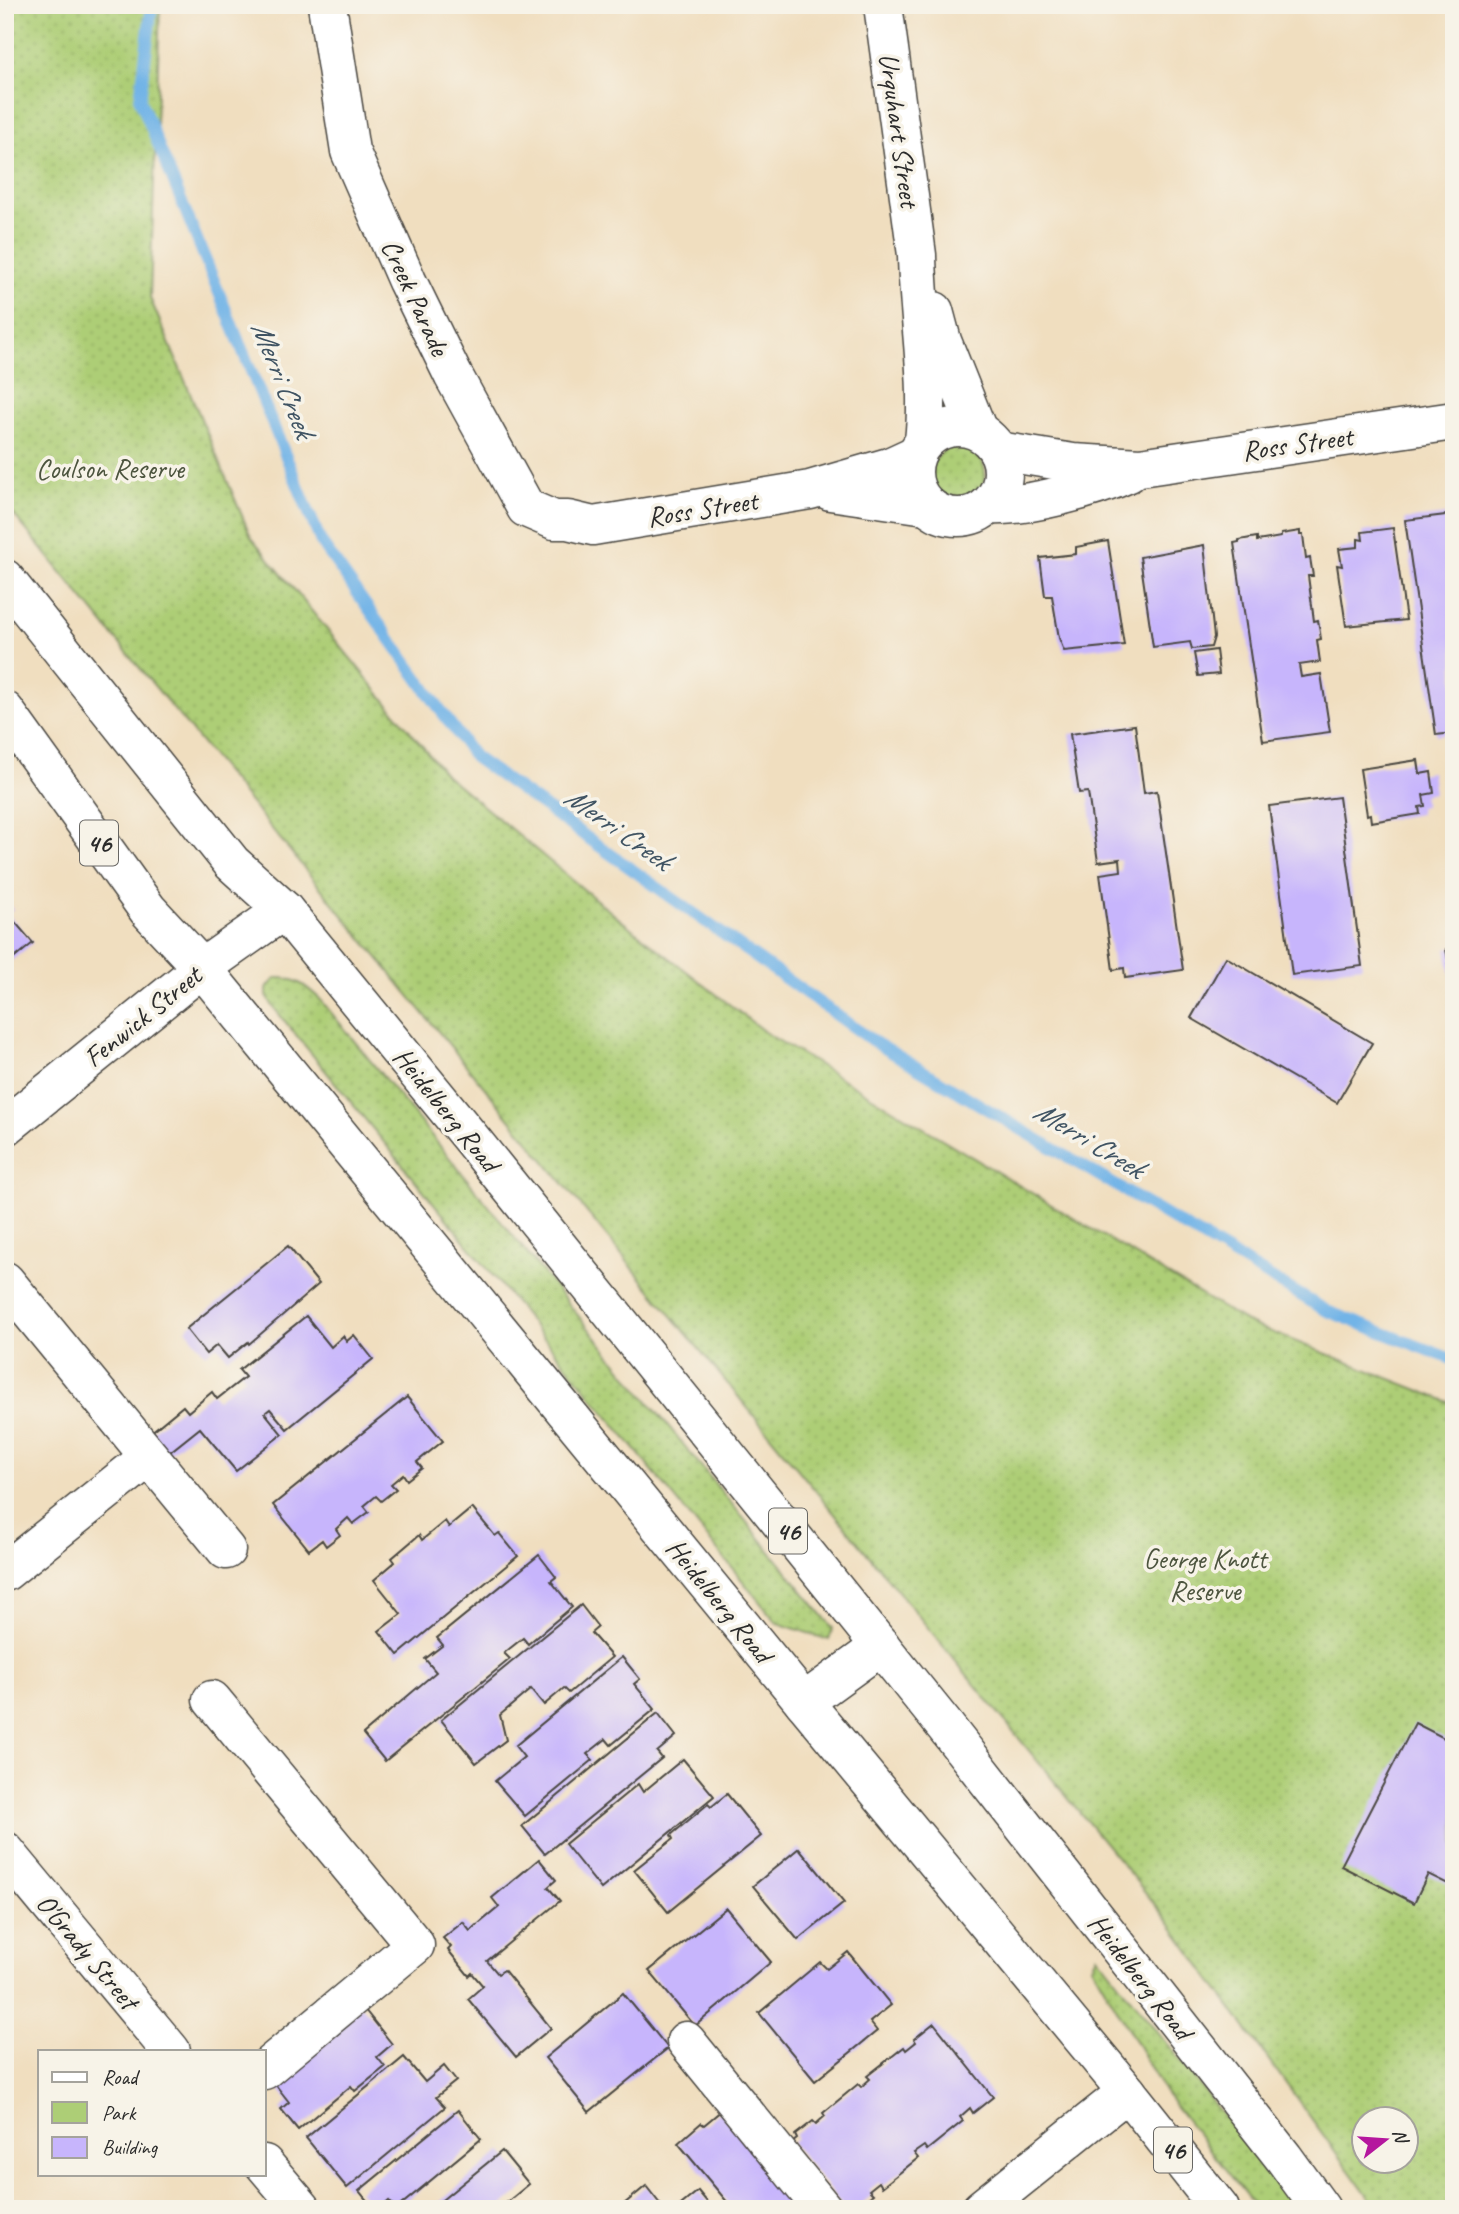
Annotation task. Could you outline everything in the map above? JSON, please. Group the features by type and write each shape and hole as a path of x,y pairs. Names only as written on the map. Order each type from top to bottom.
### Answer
{"main road":[{"name":"Creek Parade","path":"327,5 350,151 407,281 453,375 526,508 554,520 568,520 593,526"},
{"name":"Urquhart Street","path":"883,5 918,255 942,341 988,441"},
{"name":"Urquhart Street","path":"918,255 927,403 920,448"},
{"name":"Ross Street","path":"988,441 1073,463 1140,467 1454,421"},
{"path":"949,427 964,427 988,441 1003,465 1003,480 998,494 978,513 964,517 937,513 926,505 913,481 920,448 936,432 949,427"},
{"name":"Ross Street","path":"593,526 810,490 889,467 920,448"},
{"name":"Ross Street","path":"989,505 1028,501 1085,489 1140,467"},
{"name":"Ross Street","path":"810,490 853,493 926,505"},
{"name":"Heidelberg Road","path":"5,579 232,863 284,910 474,1141 880,1646 1284,2158 1321,2209"},
{"name":"Heidelberg Road","path":"5,711 148,910 202,968 1127,2092 1220,2209"},
{"name":"Fenwick Street","path":"5,1127 202,968 284,910"},
{"path":"5,1281 226,1550"},
{"path":"5,1572 149,1457"},
{"path":"804,1702 880,1646"},
{"path":"212,1700 415,1945 266,2068"},
{"name":"O'Grady Street","path":"5,1851 170,2050"},
{"path":"686,2041 823,2209"},
{"path":"981,2209 1127,2092"},
{"path":"266,2166 302,2209"}],"green space":[{"name":"George Knott Reserve","path":"5,5 160,5 150,298 251,537 446,775 617,917 766,1033 1246,1322 1454,1404 1454,2209 1377,2209 1353,2176 1420,2176 1420,2106 1350,2106 1350,2172 1160,1910 5,504"},
{"path":"958,447 977,455 985,474 977,493 958,501 939,493 931,474 939,455"},
{"path":"276,978 300,983 320,999 833,1628 829,1640 777,1623 274,1008 267,996 267,988"},
{"path":"1097,1955 1295,2209 1257,2209 1165,2093 1092,1966"}],"building":[{"path":"1454,514 1454,733 1436,735 1405,520"},
{"path":"1393,528 1406,620 1346,626 1337,565 1342,566 1339,549 1358,547 1358,539 1363,540 1362,532"},
{"path":"1300,531 1306,559 1310,558 1313,576 1308,576 1314,621 1318,620 1321,639 1317,640 1320,662 1299,665 1301,677 1321,674 1330,732 1263,741 1234,543 1257,537 1257,541 1281,537 1281,534"},
{"path":"1108,541 1124,645 1064,651 1059,638 1052,596 1045,596 1040,558 1076,554 1076,547"},
{"path":"1204,545 1214,637 1211,647 1192,649 1190,642 1153,647 1140,557"},
{"path":"1216,650 1219,674 1198,676 1194,653"},
{"path":"1135,725 1144,793 1157,791 1183,970 1125,978 1124,968 1113,970 1100,874 1121,871 1120,859 1098,862 1088,792 1079,793 1070,734"},
{"path":"1418,760 1420,774 1431,772 1434,793 1423,795 1425,806 1419,807 1420,814 1371,822 1370,814 1367,815 1360,769"},
{"path":"1339,797 1362,966 1292,975 1269,806"},
{"path":"5,901 13,910 8,914 33,943 5,966"},
{"path":"1454,948 1454,975 1451,975 1446,949"},
{"path":"1226,957 1372,1043 1337,1103 1191,1018"},
{"path":"288,1246 319,1284 249,1344 248,1342 228,1358 217,1345 206,1354 186,1329"},
{"path":"306,1316 331,1347 343,1336 347,1341 354,1335 373,1359 287,1429 270,1409 265,1413 282,1434 236,1471 200,1428 166,1455 149,1434 183,1406 188,1412 212,1392 217,1399 245,1377 239,1370"},
{"path":"407,1397 443,1441 417,1462 422,1468 407,1480 403,1474 391,1484 396,1489 381,1501 376,1496 364,1506 369,1512 353,1524 348,1518 336,1529 340,1535 326,1546 322,1540 309,1550 273,1505"},
{"path":"472,1508 495,1536 499,1533 518,1556 398,1655 379,1631 401,1614 374,1580 395,1562 392,1558 419,1535 422,1540 445,1521 449,1527"},
{"path":"539,1555 556,1577 551,1581 572,1607 528,1644 523,1638 504,1653 510,1659 385,1761 363,1734 436,1672 425,1659 443,1645 437,1638"},
{"path":"581,1605 598,1627 591,1633 612,1657 569,1693 564,1688 544,1705 531,1689 500,1715 506,1740 476,1763 441,1720"},
{"path":"622,1657 640,1679 634,1684 655,1709 611,1745 606,1739 587,1754 593,1760 525,1816 495,1781 524,1757 515,1746"},
{"path":"658,1713 676,1736 657,1752 662,1758 545,1854 522,1826"},
{"path":"1415,1723 1454,1743 1454,1887 1428,1874 1414,1903 1341,1866"},
{"path":"683,1759 714,1796 601,1889 565,1844 638,1784 643,1792"},
{"path":"727,1794 761,1836 668,1912 634,1870 673,1839 671,1835 708,1804 711,1807"},
{"path":"799,1848 844,1903 798,1940 753,1886"},
{"path":"539,1859 556,1880 548,1887 560,1901 487,1961 498,1974 504,1970 551,2028 516,2057 468,1999 483,1986 472,1973 469,1976 448,1950 451,1947 443,1938 463,1922 470,1931 499,1907 492,1898"},
{"path":"726,1908 771,1962 695,2026 649,1971"},
{"path":"848,1952 891,2005 870,2022 877,2031 815,2081 759,2013 820,1962 827,1969"},
{"path":"623,1993 668,2048 589,2112 545,2058"},
{"path":"361,2005 392,2044 377,2057 385,2067 355,2091 351,2086 298,2130 281,2109 289,2102 271,2079"},
{"path":"934,2023 993,2097 973,2113 970,2108 960,2117 963,2121 927,2150 924,2146 914,2153 918,2158 882,2187 879,2182 869,2190 873,2194 855,2209 851,2205 845,2209 792,2143 797,2139 795,2135 813,2121 816,2124 825,2116 823,2113 858,2084 861,2087 870,2079 867,2076 904,2047 906,2050 916,2042 914,2039"},
{"path":"404,2057 425,2082 444,2066 456,2081 436,2097 445,2107 347,2188 306,2138"},
{"path":"728,2105 815,2209 733,2209 678,2143"},
{"path":"458,2110 481,2139 396,2209 389,2201 380,2209 374,2209 359,2191"},
{"path":"502,2151 529,2184 499,2209 431,2209"},
{"path":"646,2186 664,2209 618,2209"},
{"path":"698,2191 713,2209 676,2209"}],"waterway":[{"name":"Merri Creek","path":"152,5 140,100 321,542 474,757 876,1043 1327,1311 1454,1360"}],"park label":[{"name":"Coulson Reserve","path":"110,468"}]}
